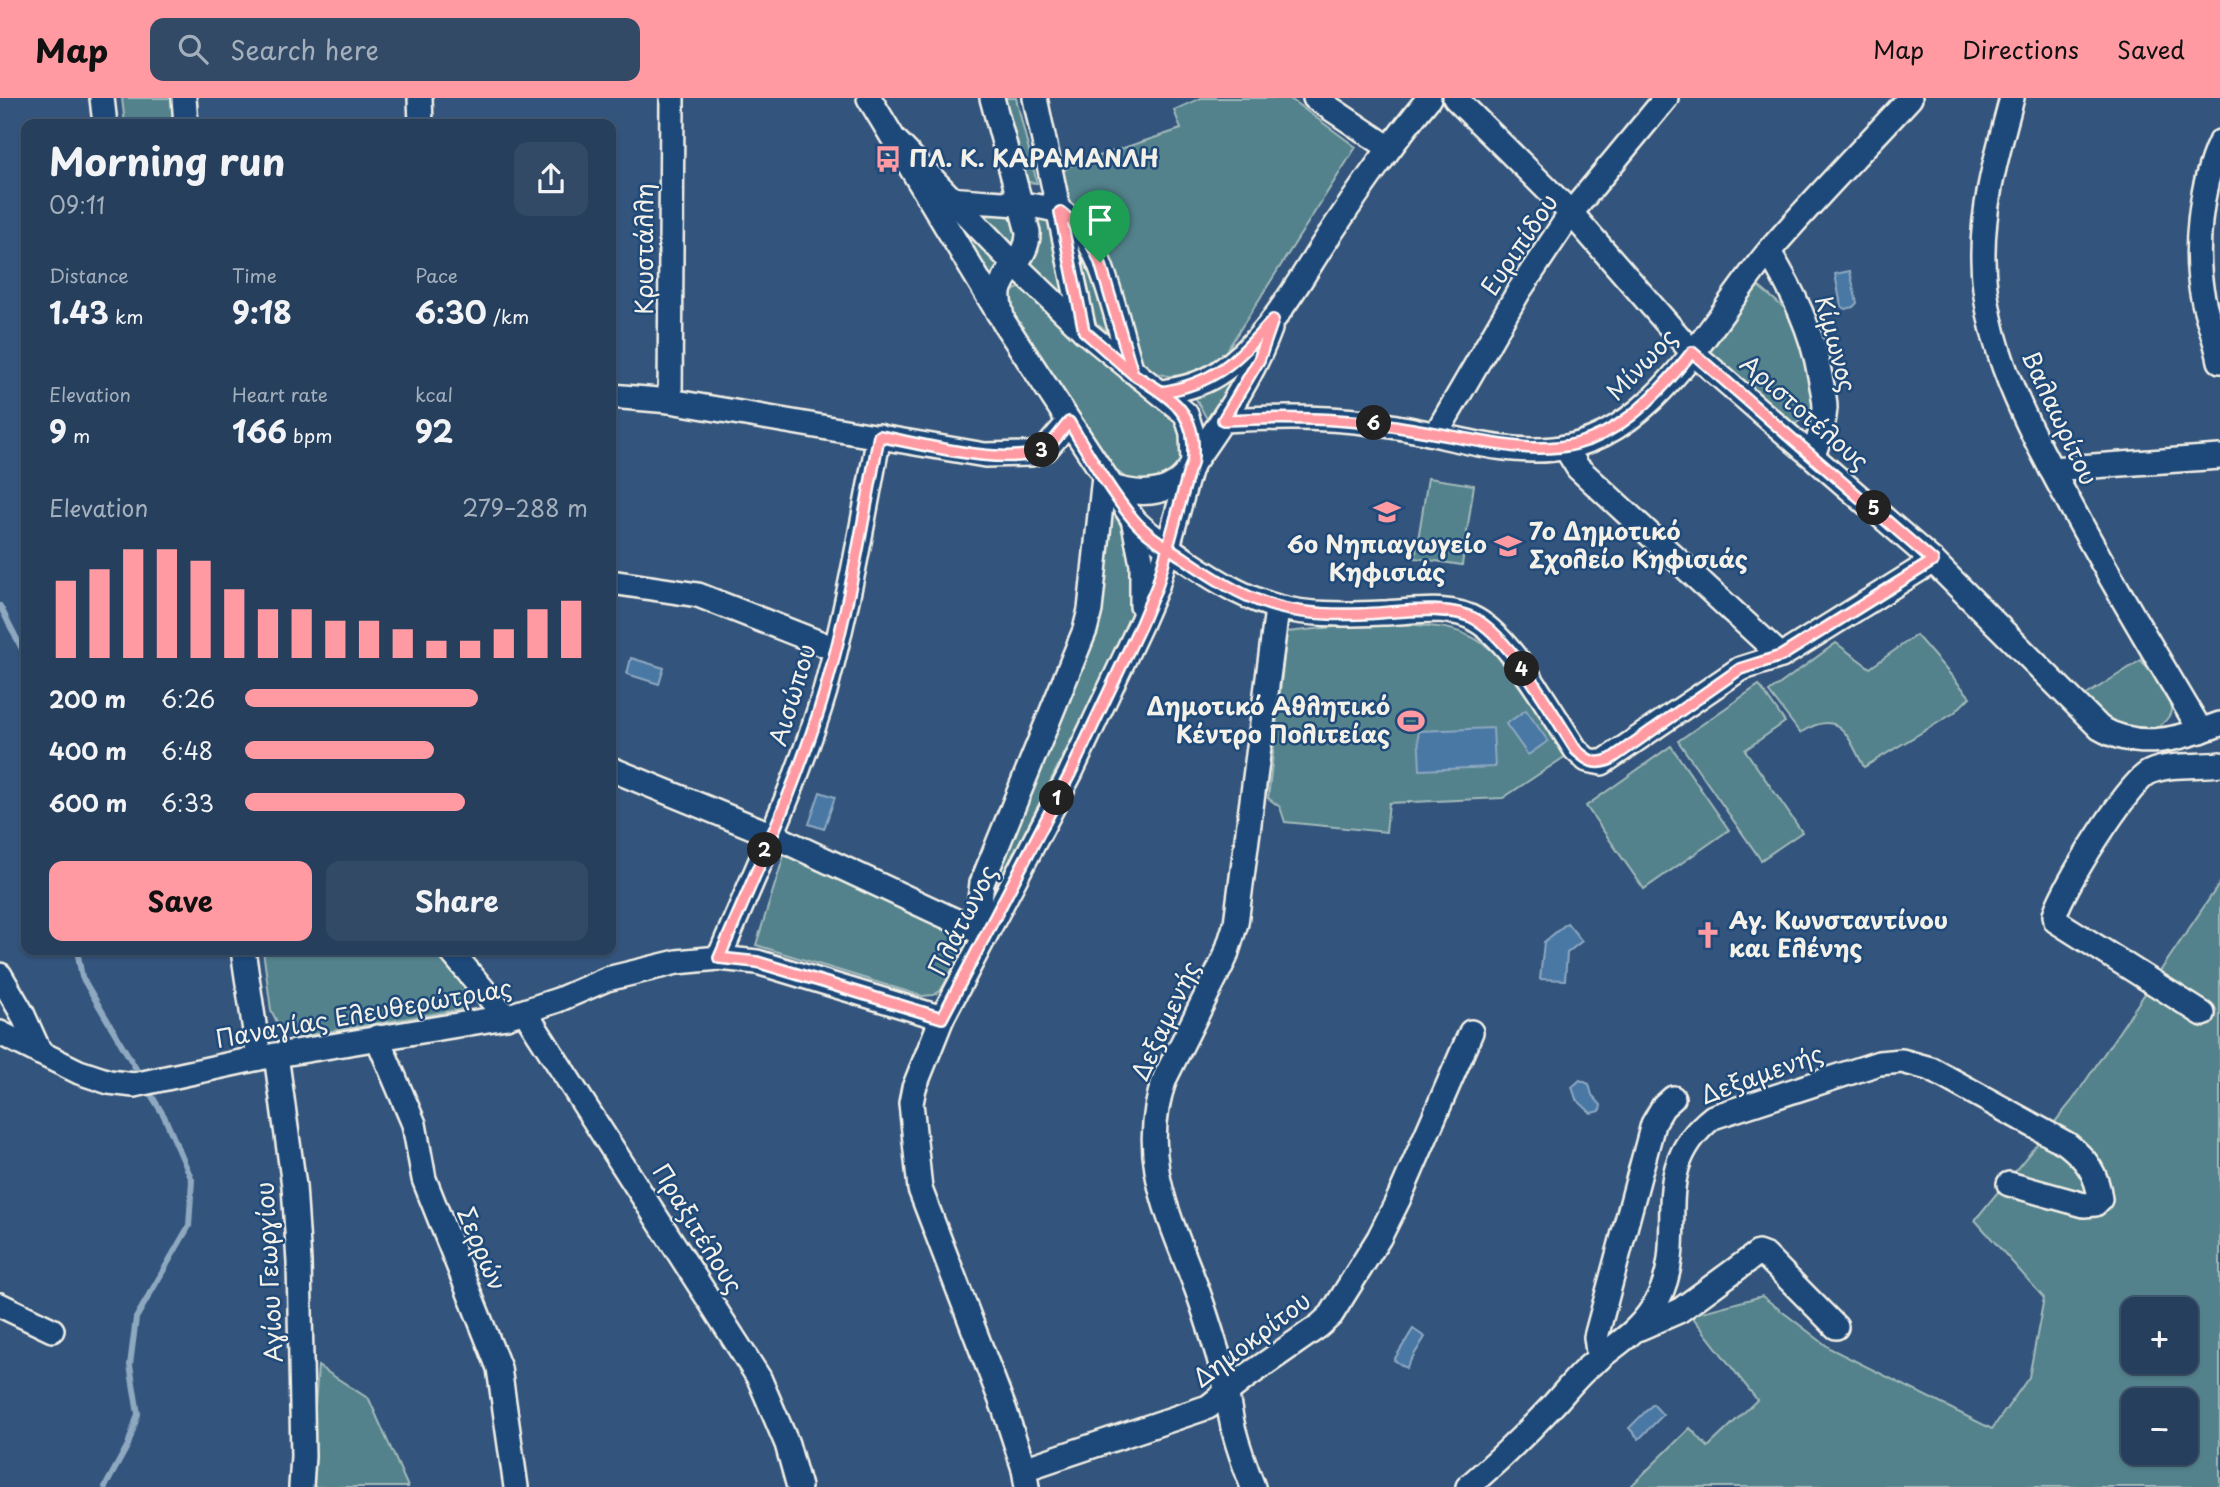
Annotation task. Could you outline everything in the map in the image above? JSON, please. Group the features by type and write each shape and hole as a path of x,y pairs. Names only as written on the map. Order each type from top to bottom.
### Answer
{"street":[{"path":"102,98 104,119"},
{"path":"184,98 186,119"},
{"path":"420,98 421,119"},
{"name":"Κρυστάλλη","path":"670,401 672,98"},
{"path":"869,98 1003,321 1133,519 1149,535 1229,589 1277,608 1333,615 1442,611 1476,620 1503,643 1576,750 1593,763 1611,759 1740,669 1781,656 1933,561"},
{"path":"992,98 1028,232 1028,247 999,293 1003,321"},
{"path":"1035,98 1084,331"},
{"path":"1315,98 1388,147"},
{"path":"1162,392 1187,388 1217,374 1233,363 1273,320 1388,147 1429,98"},
{"name":"Αριστοτέλους","path":"1455,98 1572,213 1692,352 1933,561 2100,728 2116,737 2138,742 2157,741 2211,727"},
{"name":"Ευριπίδου","path":"1436,433 1519,290 1572,213 1665,98"},
{"name":"Μίνωος","path":"1223,420 1290,417 1352,419 1514,448 1565,447 1597,438 1618,427 1662,388 1769,252 1910,98"},
{"name":"Βαλαωρίτου","path":"2012,98 1988,193 1983,230 1984,279 1992,329 2001,358 2051,469 2119,595 2211,727"},
{"path":"897,142 1015,265 1084,331 1133,374 1162,392 1186,414 1192,433 1191,467"},
{"path":"2219,346 2202,297 2198,264 2200,224 2220,142"},
{"path":"952,199 1060,212 1076,224 1095,250 1133,374"},
{"name":"Κίμωνος","path":"1769,252 1792,290 1807,323 1818,367 1825,406 1823,428 1813,455"},
{"path":"1108,481 1130,493 1162,491 1175,485 1191,467 1223,420 1259,360 1273,320"},
{"path":"616,396 670,401 985,455 1031,454 1046,449 1069,422"},
{"name":"Αισώπου","path":"719,958 772,835 811,731 835,649 858,554 879,436"},
{"path":"1565,447 1578,468 1781,656"},
{"path":"2051,469 2220,457"},
{"name":"Πλάτωνος","path":"1026,1478 920,1189 911,1103 914,1088 942,1018 1070,774 1141,624 1157,586 1191,467"},
{"path":"985,934 980,899 982,883 1085,630 1108,481"},
{"path":"1133,519 1142,564 1141,624"},
{"path":"616,583 698,595 835,649"},
{"name":"Δεξαμενής","path":"1253,1487 1235,1436 1220,1363 1205,1314 1161,1195 1156,1172 1155,1117 1165,1078 1225,958 1234,932 1277,608"},
{"path":"2203,1014 2056,921 2055,915 2129,790 2150,772 2220,764"},
{"path":"616,771 772,835 985,934"},
{"name":"Αγίου Γεωργίου","path":"244,955 294,1186 299,1262 303,1456 301,1487"},
{"name":"Πραξιτέλους","path":"455,955 515,1014 615,1149 759,1378 787,1444 799,1487"},
{"name":"Παναγίας Ελευθερώτριας","path":"0,1033 79,1072 109,1082 134,1085 268,1057 515,1014 607,979 677,962 719,958 757,962 942,1018"},
{"path":"0,975 22,1013 40,1053"},
{"name":"Δημοκρίτου","path":"1026,1478 1208,1408 1331,1315 1379,1238 1394,1208 1471,1032"},
{"name":"Σερρών","path":"377,1037 414,1124 428,1190 499,1368 516,1487"},
{"name":"Δεξαμενής","path":"1468,1487 1509,1451 1599,1359 1640,1328 1658,1300 1668,1269 1672,1250 1672,1187 1678,1162 1688,1142 1700,1127 1713,1117 1866,1067 1902,1061 1931,1069 2067,1144 2083,1157 2095,1175 2100,1199 2095,1204 2084,1205 2009,1184"},
{"path":"1599,1359 1596,1337 1654,1124 1663,1107 1673,1098"},
{"path":"1640,1328 1679,1311 1758,1253 1766,1256 1836,1327"},
{"path":"0,1306 52,1330"}],"green space":[{"path":"122,98 177,98 179,119 124,119"},
{"path":"999,98 1016,98 1037,183 1027,182 1019,173"},
{"path":"1201,98 1289,98 1356,147 1227,350 1206,369 1188,375 1168,376 1153,372 1141,360 1080,214 1068,200 1061,174 1069,166 1181,129 1174,110"},
{"path":"1017,213 1017,251 980,216"},
{"path":"950,214 1009,267 993,286"},
{"path":"1036,218 1055,222 1071,303 1031,265 1039,246"},
{"path":"1071,233 1088,252 1114,337 1092,320"},
{"path":"1757,285 1795,317 1816,405 1795,425 1708,351"},
{"path":"1023,286 1034,291 1131,387 1178,416 1185,452 1170,475 1157,482 1130,481 1108,464 1008,315 1008,293"},
{"path":"1241,367 1207,419 1196,399 1197,396 1220,387"},
{"path":"1428,478 1474,485 1462,565 1415,558"},
{"path":"1113,511 1126,536 1134,577 1131,614 1114,655 1002,877 994,874 1096,624 1105,518"},
{"name":"Δημοτικό Αθλητικό Κέντρο Πολιτείας","path":"1399,624 1450,629 1484,644 1495,653 1569,754 1503,798 1389,803 1386,832 1285,822 1280,807 1268,798 1287,632"},
{"path":"1916,635 1970,697 1954,713 1864,767 1841,728 1824,723 1800,733 1769,692 1836,643 1870,668"},
{"path":"2141,660 2163,687 2171,705 2169,717 2157,728 2146,730 2122,726 2080,699"},
{"path":"1759,685 1785,722 1745,750 1802,832 1761,860 1678,741"},
{"path":"1671,746 1729,830 1644,889 1586,806"},
{"path":"786,849 969,939 941,990 934,995 922,996 756,945"},
{"path":"2220,883 2220,1487 1630,1487 1690,1428 1708,1447 1757,1400 1691,1315 1762,1296 1831,1349 1992,1429 2029,1377 2044,1298 1975,1220 2072,1101"},
{"path":"264,955 441,955 470,985 471,992 471,998 463,1009 303,1036 280,1028 271,1010"},
{"path":"318,1366 369,1399 408,1487 309,1487"}],"water":[{"path":"1850,271 1857,303 1846,309 1841,306 1835,274"},
{"path":"631,658 664,668 659,684 627,674"},
{"path":"1526,710 1548,741 1528,755 1506,724"},
{"path":"1493,728 1495,767 1420,770 1418,731"},
{"path":"820,792 835,797 824,829 809,824"},
{"path":"1567,923 1582,941 1567,953 1565,980 1540,979 1544,942"},
{"path":"1580,1080 1589,1084 1592,1095 1601,1105 1600,1111 1591,1113 1576,1099 1572,1087"},
{"path":"1413,1329 1425,1337 1406,1368 1394,1360"},
{"path":"1653,1404 1663,1415 1639,1439 1629,1428"}],"waterway":[{"path":"0,606 21,647"},
{"path":"78,955 82,977 142,1079"},
{"path":"105,1487 128,1445 138,1414 130,1365 136,1318 189,1226 192,1180 164,1116 147,1088"}],"place":[{"name":"ΠΛ. Κ. ΚΑΡΑΜΑΝΛΗ","path":"888,159"},
{"name":"6ο Νηπιαγωγείο Κηφισιάς","path":"1387,512"},
{"name":"7ο Δημοτικό Σχολείο Κηφισιάς","path":"1508,546"},
{"name":"Δημοτικό Αθλητικό Κέντρο Πολιτείας","path":"1411,721"},
{"name":"Αγ. Κωνσταντίνου και Ελένης","path":"1708,935"}],"route":[{"path":"1100,262 1087,237 1060,212 1084,331 1133,374 1146,382 1162,392 1187,388 1217,374 1233,363 1273,320 1259,360 1223,420 1290,417 1352,419 1486,444 1538,450 1555,449 1581,444 1618,427 1669,381 1692,352 1933,561 1781,656 1740,669 1611,759 1593,763 1576,750 1503,643 1476,620 1464,614 1442,611 1333,615 1297,612 1277,608 1229,589 1168,547 1149,535 1133,519 1069,422 1046,449 1031,454 985,455 879,436 858,554 825,690 772,835 719,958 757,962 942,1018 1070,774 1141,624 1157,586 1168,547 1189,471 1193,463 1192,433 1186,414 1162,392 1133,374 1100,262"}]}
